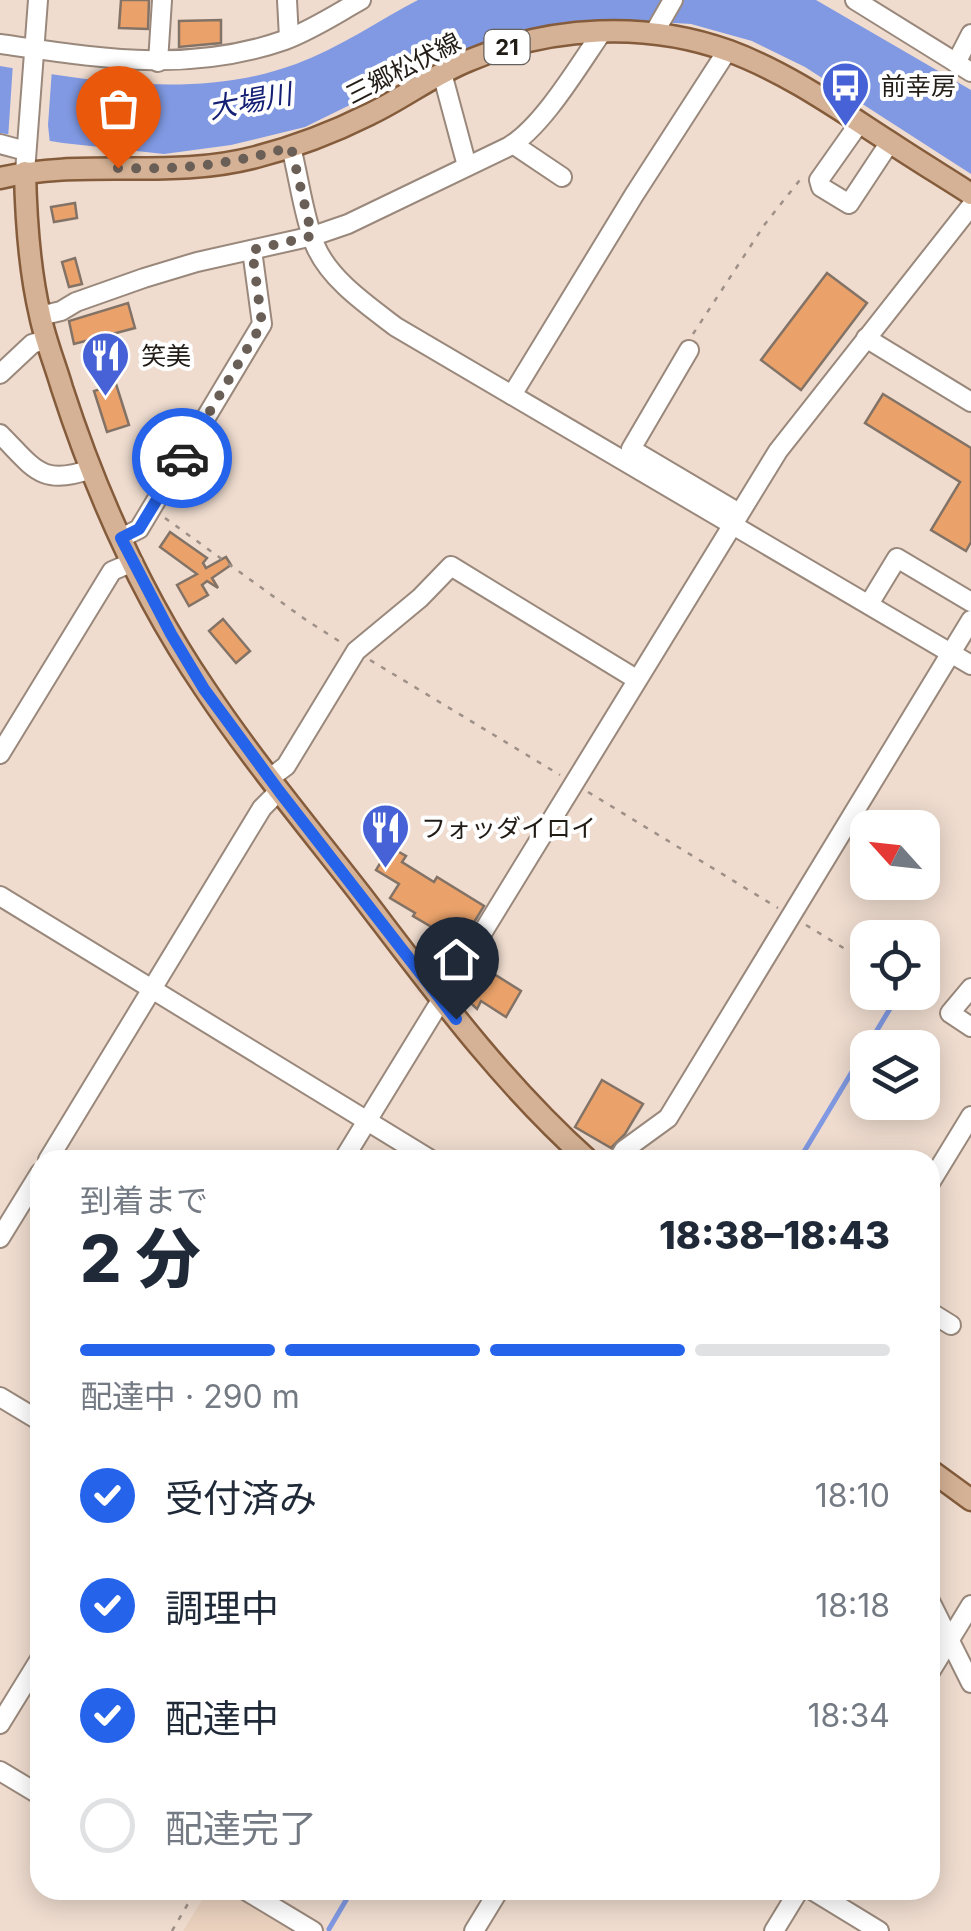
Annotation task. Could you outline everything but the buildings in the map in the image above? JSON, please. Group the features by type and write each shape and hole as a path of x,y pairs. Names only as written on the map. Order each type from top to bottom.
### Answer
{"main road":[{"name":"三郷松伏線","path":"0,178 26,155 79,168 172,170 255,157 291,147 370,114 470,60 530,40 657,28 727,51 778,74 971,194"},
{"path":"26,155 30,255 47,340 92,469 121,538 171,634 204,689 442,1002 487,1058 577,1150"},
{"path":"940,1477 971,1500"}],"street":[{"path":"0,144 26,155 38,0"},
{"path":"158,62 162,0"},
{"path":"287,0 289,38"},
{"path":"0,44 34,52 158,62 206,59 255,50 289,38 361,0"},
{"path":"657,28 673,0"},
{"path":"856,0 963,68 971,34"},
{"path":"40,316 144,278 348,224 513,144 537,123 602,32"},
{"path":"512,395 727,51"},
{"path":"442,73 467,166"},
{"path":"860,122 819,180 821,187 848,204 890,142"},
{"path":"513,144 562,177"},
{"path":"291,147 312,236 324,259 368,306 396,327 512,395 735,518 971,664"},
{"path":"349,1150 778,451 971,206"},
{"path":"121,538 139,529 262,324 252,250"},
{"path":"866,338 971,402"},
{"path":"0,374 32,344 47,340"},
{"path":"652,469 631,450 689,350"},
{"path":"0,434 34,469 50,476 62,478 92,469"},
{"path":"869,604 897,558 971,602"},
{"path":"0,754 112,571 133,562"},
{"path":"54,1150 356,651 420,598 451,566 636,679"},
{"path":"624,1150 668,1118 971,620"},
{"path":"0,896 414,1150"},
{"path":"971,988 950,1013 971,1028"},
{"path":"940,1167 971,1116"},
{"path":"0,1238 30,1189"},
{"path":"940,1318 950,1325"},
{"path":"0,1396 30,1415"},
{"path":"940,1656 971,1604"},
{"path":"940,1620 971,1683"},
{"path":"0,1724 30,1675"},
{"path":"0,1771 30,1789"},
{"path":"263,1900 314,1931"},
{"path":"474,1931 494,1900"},
{"path":"774,1931 793,1900"},
{"path":"828,1900 879,1931"}],"path":[{"path":"689,350 693,333 765,224 801,178"},
{"path":"152,508 306,620 850,952"},
{"path":"940,1007 950,1013"},
{"path":"172,1931 190,1900"}],"shaded area":[{"path":"202,1900 248,1900 299,1931 183,1931"}],"water":[{"name":"大場川","path":"418,0 816,0 971,90 971,174 805,67 752,41 691,24 610,19 518,30 456,53 305,127 231,145 164,154 0,133 0,66 111,82 223,81 260,75 312,58"}],"pier":[{"path":"13,63 52,69 50,144 8,139"}],"waterway":[{"path":"805,1150 889,1010"},
{"path":"329,1929 346,1900"}],"way so far":[{"path":"118,168 200,168 291,147 312,236 252,250 262,324 182,458"}],"place":[{"name":"前幸房","path":"846,128"},
{"name":"笑美","path":"106,398"},
{"name":"フォッダイロイ","path":"386,870"}],"route":[{"path":"182,458 139,529 121,538 204,689 456,1019"}]}
